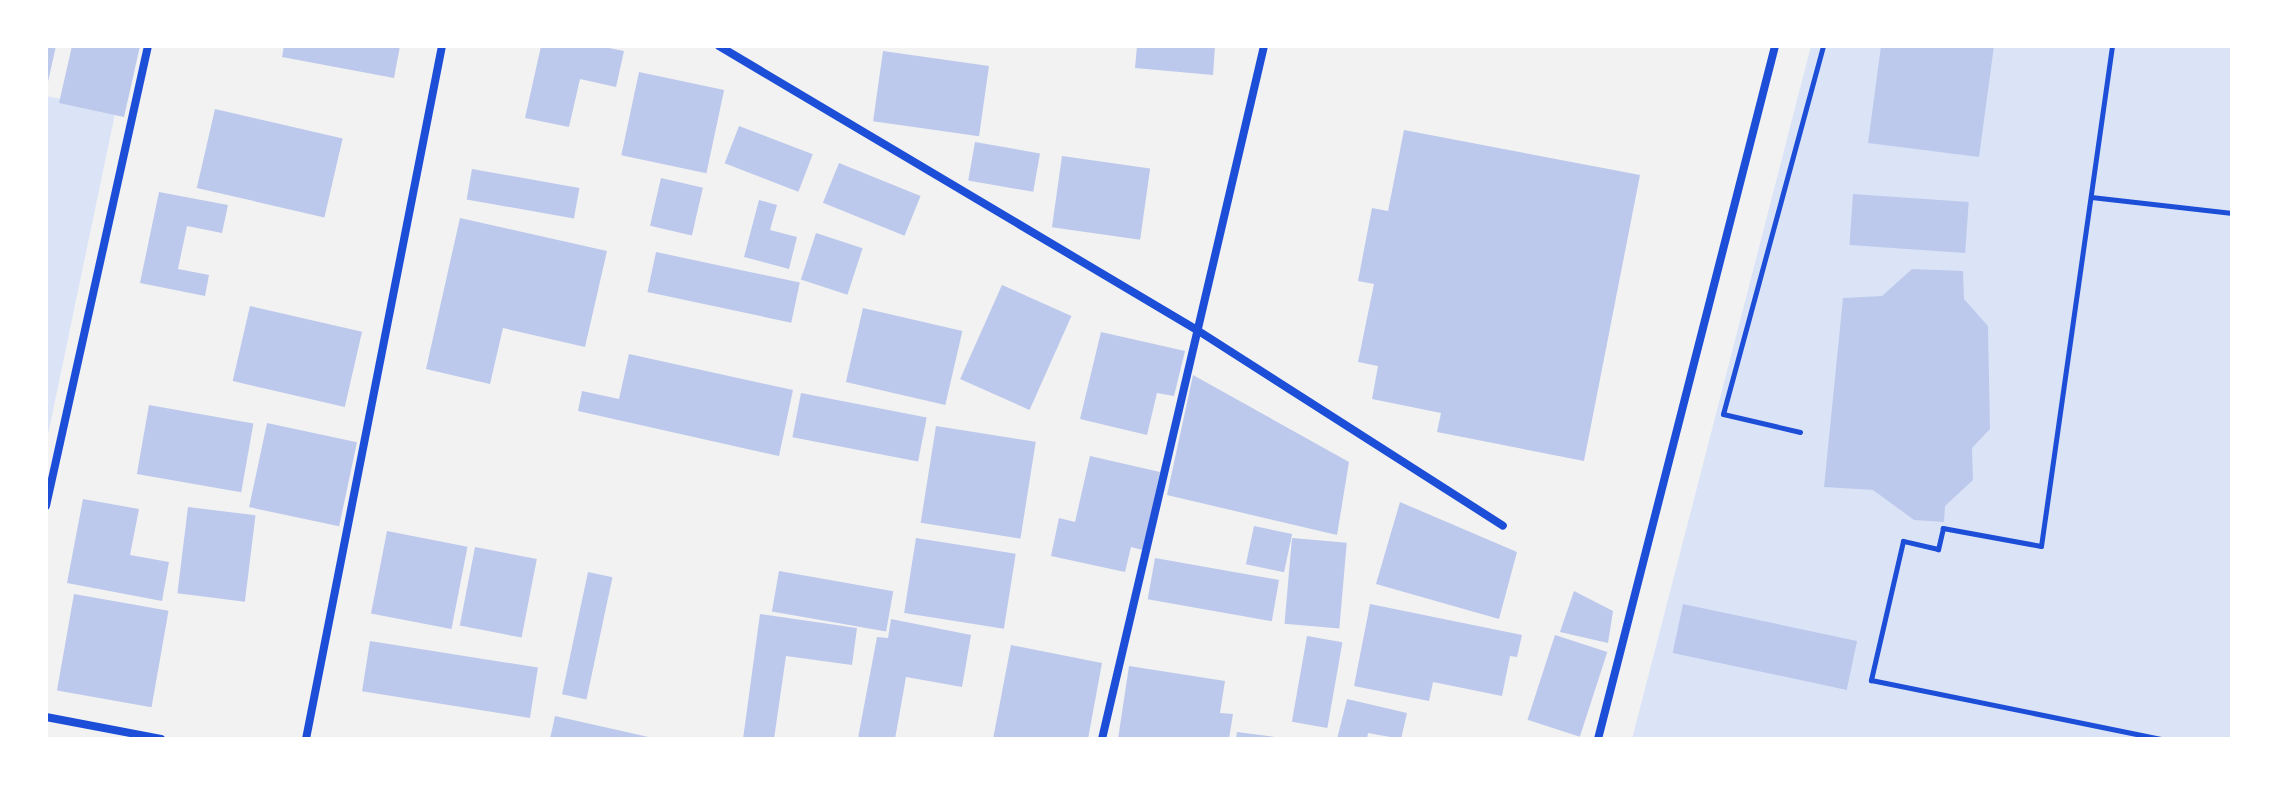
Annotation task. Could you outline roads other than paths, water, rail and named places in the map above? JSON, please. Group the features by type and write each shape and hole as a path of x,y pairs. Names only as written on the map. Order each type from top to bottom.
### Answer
{"street":[{"path":"46,506 148,46"},
{"path":"306,739 442,46"},
{"path":"719,46 1197,330 1503,526"},
{"path":"1102,739 1264,46"},
{"path":"1598,739 1775,46"},
{"path":"46,717 161,739"}]}
